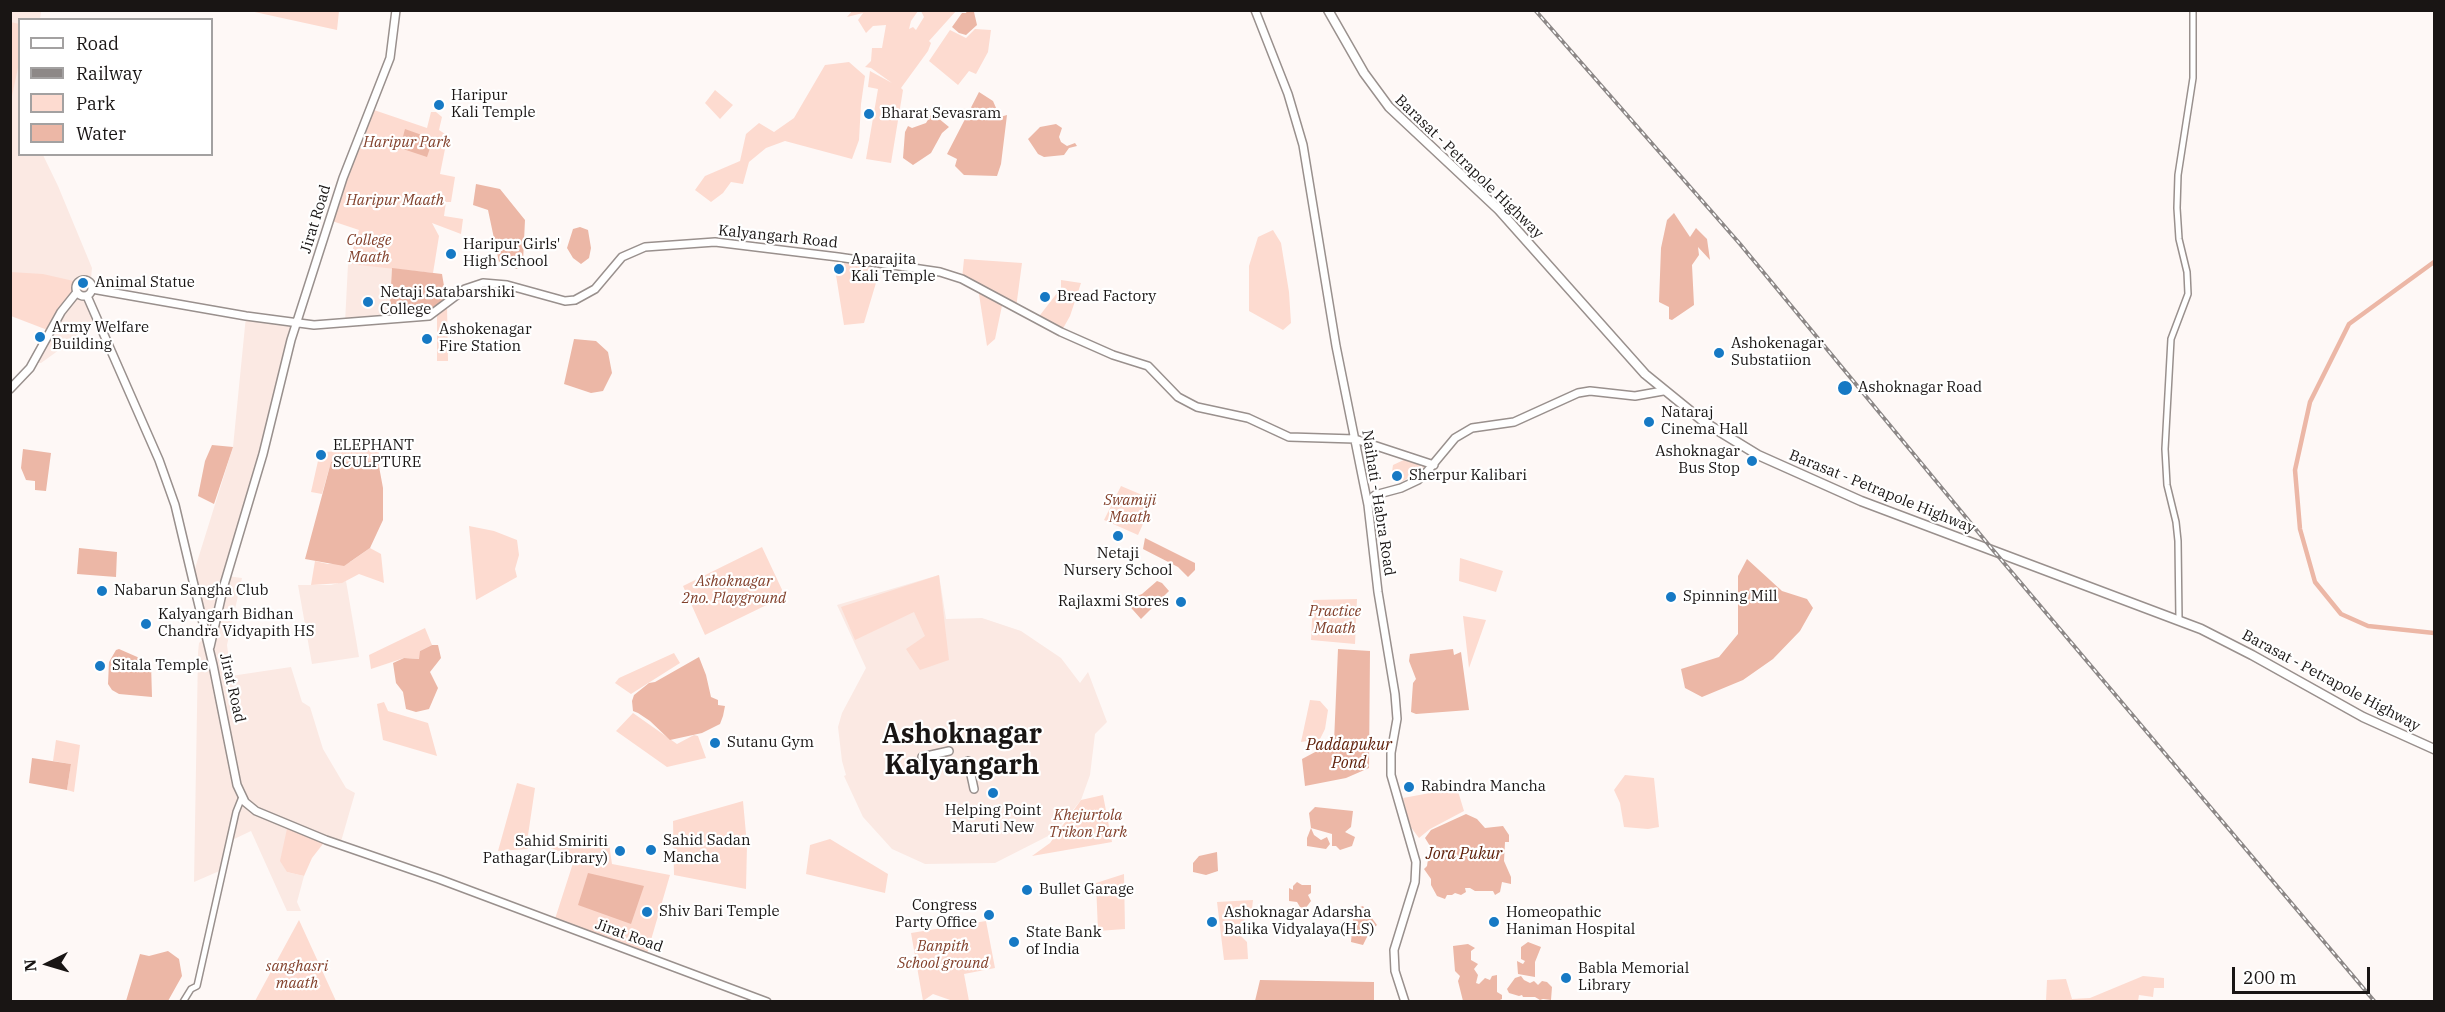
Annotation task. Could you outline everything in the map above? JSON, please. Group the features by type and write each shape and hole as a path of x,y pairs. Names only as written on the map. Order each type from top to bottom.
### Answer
{"highway":[{"name":"Barasat - Petrapole Highway","path":"1328,10 1364,73 1383,101 1401,121 1492,203 1649,378 1663,391 1732,440 1758,455 1828,487 2179,620 2252,655 2363,717 2434,749"}],"main road":[{"name":"Jirat Road","path":"396,10 390,57 343,178 296,324 263,454 224,585 209,649 232,750 237,785 242,797 256,811 326,840 439,879 767,1002"},
{"name":"Naihati - Habra Road","path":"1255,10 1288,94 1303,145 1336,346 1368,505 1378,592 1395,694 1397,719 1390,753 1390,775 1416,862 1415,882 1394,950 1394,966 1405,1002"},
{"name":"Kalyangarh Road","path":"296,324 323,325 429,316 465,289 483,283 507,285 565,301 575,300 595,289 622,257 638,248 711,242 762,247 883,263 954,276 1061,332 1113,356 1148,366 1178,397 1188,404 1248,418 1290,437 1355,439"},
{"path":"87,296 81,296 77,292 76,287 81,280 89,281 92,289"},
{"path":"92,289 296,324"},
{"path":"87,296 92,289"},
{"path":"10,389 30,368 61,312 77,292"},
{"path":"87,296 169,486 209,649"},
{"path":"1642,396 1648,390 1649,378"},
{"path":"1368,505 1375,495 1408,485 1425,474 1463,431 1484,425 1515,422 1576,393 1590,391 1642,396 1663,391"},
{"path":"1355,439 1434,465"},
{"path":"921,757 949,751"},
{"path":"968,761 974,789"}],"street":[{"path":"2179,620 2178,541 2167,485 2165,449 2171,339 2188,294 2187,272 2179,239 2177,208 2178,175 2193,78 2193,10"},
{"path":"183,1002 191,989 197,986 236,812 242,797"}],"shaded area":[{"path":"10,11 41,12 40,18 18,18 18,156 43,156 92,268 89,299 97,317 66,345 41,363 33,363 51,328 11,282"},
{"name":"Netaji Satabarshiki College","path":"348,264 392,268 389,320 345,323"},
{"path":"246,316 296,324 227,576 242,578 227,645 231,676 291,667 302,702 310,707 323,749 346,788 355,793 340,845 326,840 287,872 304,876 297,902 301,911 287,911 251,831 230,841 224,869 194,882 198,653 199,643 206,636 192,578 233,447"},
{"path":"939,575 946,619 982,618 1021,631 1061,658 1080,683 1088,672 1107,722 1095,734 1090,775 1081,800 1054,833 995,863 925,864 892,849 863,817 844,776 846,775 838,727 842,713 866,668 837,605"},
{"path":"346,581 359,657 312,664 298,585 331,585"}],"green space":[{"path":"250,11 339,11 337,30"},
{"path":"852,11 918,11 909,29 913,27 916,30 924,17 921,11 956,11 929,41 931,43 928,51 901,88 903,90 891,163 866,159 878,89 868,87 870,71 892,83 871,68 865,67 871,61 872,48 882,48 886,25 873,26 866,33 858,20 863,13 847,17"},
{"path":"10,22 18,24 18,68 12,96"},
{"path":"975,29 991,30 988,52 976,74 969,71 958,85 929,61 950,30 966,38"},
{"path":"849,62 865,76 859,140 852,159 785,141 766,148 749,162 743,184 731,182 723,193 711,202 695,190 705,176 740,161 746,134 759,123 774,132 794,118 825,65"},
{"path":"715,90 733,105 720,119 705,103"},
{"path":"371,109 427,128 431,112 436,112 442,117 439,130 445,134 446,144 440,174 455,177 451,202 446,202 444,216 463,219 461,234 432,223 439,236 433,273 348,264 359,230 329,220"},
{"path":"1273,230 1281,243 1289,292 1291,323 1283,330 1249,311 1249,266 1258,237"},
{"path":"964,259 1022,263 1016,308 1003,301 995,339 987,346 978,288 962,279"},
{"path":"841,262 842,270 844,270 844,263 873,268 873,274 878,276 864,323 844,325 834,263"},
{"path":"10,272 43,274 78,282 76,290 50,331 11,316"},
{"path":"1061,280 1081,283 1070,316 1061,332 1037,319 1061,288"},
{"path":"447,304 448,361 437,361 437,312"},
{"path":"379,450 378,461 331,462 322,494 311,492 320,452"},
{"path":"1408,458 1429,464 1398,483 1391,479 1393,465"},
{"name":"Swamiji Maath","path":"1121,486 1154,500 1138,535 1104,520"},
{"path":"469,526 494,531 517,540 519,555 515,569 517,577 476,600"},
{"name":"Ashoknagar 2no. Playground","path":"762,547 785,596 705,635 683,586"},
{"path":"370,548 381,554 384,583 359,574 342,583 311,585 315,561 328,564 350,562"},
{"path":"1460,558 1503,571 1496,592 1459,581"},
{"path":"939,575 949,660 920,670 906,649 925,636 914,612 855,640 841,607"},
{"name":"Practice Maath","path":"1357,599 1355,644 1311,640 1313,600"},
{"path":"1463,616 1486,620 1469,668"},
{"path":"425,628 432,645 420,651 420,659 404,658 371,669 369,655"},
{"path":"674,653 680,663 631,694 615,683 619,678"},
{"path":"1310,700 1320,701 1328,710 1325,729 1320,739 1301,742"},
{"path":"384,702 388,711 428,723 437,756 383,740 377,704"},
{"path":"633,713 677,744 694,735 698,736 706,758 667,767 616,731"},
{"path":"56,740 80,745 74,792 67,790 71,764 53,761"},
{"path":"1625,775 1654,778 1659,827 1648,829 1624,827 1620,803 1614,790"},
{"path":"517,783 535,788 528,849 498,851"},
{"path":"1457,788 1464,811 1430,829 1419,838 1410,826 1403,798"},
{"name":"Khejurtola Trikon Park","path":"1103,795 1112,842 1032,856 1050,843 1081,800"},
{"path":"743,801 747,845 746,889 674,875 673,821"},
{"path":"288,824 326,840 312,858 304,876 287,872 280,861"},
{"path":"608,837 612,864 670,875 646,957 554,922 575,857 550,848"},
{"path":"830,839 888,874 885,893 806,874 810,845"},
{"path":"1124,874 1125,929 1098,931 1096,883"},
{"path":"1253,900 1251,917 1245,919 1241,936 1247,942 1248,959 1224,960 1217,902"},
{"name":"sanghasri maath","path":"299,920 336,1001 255,1001"},
{"name":"Banpith School ground","path":"986,921 995,968 964,974 969,1001 953,1001 933,994 923,1001 911,933"},
{"path":"2143,976 2164,978 2164,988 2154,988 2153,997 2139,995 2138,1001 2046,1001 2047,980 2066,979 2072,999 2090,998"}],"water":[{"path":"974,12 977,25 966,35 952,27 962,13"},
{"path":"979,92 993,101 1000,117 1007,115 1001,164 997,176 964,175 955,166 957,159 947,154"},
{"path":"932,113 949,127 942,133 931,153 913,165 903,158 905,132 908,126 912,128 926,123"},
{"path":"1056,124 1062,128 1059,137 1061,142 1067,146 1075,143 1077,146 1069,148 1064,155 1044,157 1038,154 1028,139 1040,127"},
{"path":"405,129 433,139 427,157 400,148"},
{"path":"476,184 500,189 525,220 523,262 517,269 499,262 488,210 473,205"},
{"path":"1674,213 1690,237 1696,228 1707,239 1710,260 1698,247 1699,255 1692,265 1694,305 1672,320 1669,319 1669,307 1659,302 1661,248 1667,220"},
{"path":"580,227 588,230 591,248 589,258 581,264 573,258 567,248 573,229"},
{"path":"392,268 442,274 447,304 437,312 389,320"},
{"path":"574,339 596,341 608,352 612,373 603,391 591,393 564,384"},
{"path":"212,445 233,447 214,504 198,496 205,461"},
{"path":"23,449 51,453 46,491 35,490 35,481 26,480 21,468"},
{"path":"378,461 383,488 383,520 370,548 344,566 305,559 331,462"},
{"path":"1145,538 1195,563 1195,570 1188,577 1178,567 1143,549"},
{"path":"79,548 117,552 116,577 77,574"},
{"path":"1747,559 1782,591 1807,599 1813,608 1800,631 1773,659 1743,680 1702,697 1685,688 1681,669 1719,657 1738,634 1738,576"},
{"path":"1157,581 1169,591 1141,619 1125,601 1142,594"},
{"path":"432,645 438,645 441,658 430,672 438,688 429,709 416,712 406,709 403,692 396,683 393,663 404,658 419,659 420,651"},
{"path":"119,649 151,663 152,697 119,694 112,690 108,684 109,662"},
{"name":"Paddapukur Pond","path":"1338,649 1370,651 1369,768 1346,778 1305,786 1302,759 1334,742"},
{"path":"1453,649 1454,655 1461,652 1469,710 1416,714 1411,712 1413,683 1416,679 1409,661 1410,654"},
{"path":"699,657 711,697 718,700 718,705 725,706 723,716 720,724 702,733 670,740 650,721 633,711 634,695 649,683 655,682"},
{"path":"32,758 71,764 67,790 29,783"},
{"path":"1315,807 1353,811 1351,827 1345,832 1355,837 1352,846 1340,850 1332,846 1332,834 1311,828 1309,813"},
{"name":"Jora Pukur","path":"1466,814 1477,819 1485,828 1503,826 1509,835 1509,842 1505,842 1504,861 1511,877 1511,884 1502,882 1500,892 1495,895 1493,891 1475,891 1465,888 1466,892 1461,895 1455,893 1447,895 1445,899 1437,896 1431,885 1431,879 1424,869 1427,866 1430,846 1425,838 1431,830"},
{"path":"1311,828 1314,835 1321,840 1327,837 1330,844 1326,849 1307,846"},
{"path":"1217,852 1218,871 1206,875 1193,872 1193,863 1199,856"},
{"path":"588,873 644,886 631,924 578,905"},
{"path":"1297,882 1302,885 1311,885 1311,893 1308,895 1311,901 1305,909 1297,902 1289,901 1289,888 1293,890"},
{"path":"1363,906 1377,925 1370,931 1363,945 1351,942 1354,909"},
{"path":"1528,942 1541,947 1535,962 1535,977 1518,974 1517,961 1523,964 1525,961 1521,959 1521,947"},
{"path":"1468,944 1475,948 1471,951 1471,960 1478,964 1474,969 1478,975 1476,983 1479,984 1485,978 1490,980 1492,976 1497,975 1497,992 1502,995 1502,999 1463,1001 1458,981 1460,976 1455,971 1453,946"},
{"path":"168,951 179,959 182,976 168,1001 126,1001 140,954 149,956"},
{"path":"1521,976 1524,980 1530,983 1534,981 1538,985 1542,981 1547,982 1552,987 1551,1000 1540,1000 1535,997 1523,997 1509,993 1507,989 1515,978"},
{"path":"1260,980 1374,982 1374,1001 1255,1001"}],"waterway":[{"path":"2434,262 2349,324 2310,402 2295,470 2300,529 2315,582 2341,614 2368,626 2434,633"}],"railway":[{"path":"1535,10 1740,244 1993,550 2375,1002"}],"place":[{"name":"Haripur Kali Temple","path":"439,105"},
{"name":"Bharat Sevasram","path":"869,114"},
{"name":"Haripur Girls' High School","path":"451,254"},
{"name":"Aparajita Kali Temple","path":"839,269"},
{"name":"Animal Statue","path":"83,283"},
{"name":"Bread Factory","path":"1045,297"},
{"name":"Netaji Satabarshiki College","path":"368,302"},
{"name":"Army Welfare Building","path":"40,337"},
{"name":"Ashokenagar Fire Station","path":"427,339"},
{"name":"Ashokenagar Substatiion","path":"1719,353"},
{"name":"Ashoknagar Road","path":"1845,388"},
{"name":"Nataraj Cinema Hall","path":"1649,422"},
{"name":"ELEPHANT SCULPTURE","path":"321,455"},
{"name":"Ashoknagar Bus Stop","path":"1752,461"},
{"name":"Sherpur Kalibari","path":"1397,476"},
{"name":"Netaji Nursery School","path":"1118,536"},
{"name":"Nabarun Sangha Club","path":"102,591"},
{"name":"Spinning Mill","path":"1671,597"},
{"name":"Rajlaxmi Stores","path":"1181,602"},
{"name":"Kalyangarh Bidhan Chandra Vidyapith HS","path":"146,624"},
{"name":"Sitala Temple","path":"100,666"},
{"name":"Sutanu Gym","path":"715,743"},
{"name":"Rabindra Mancha","path":"1409,787"},
{"name":"Helping Point Maruti New","path":"993,793"},
{"name":"Sahid Sadan Mancha","path":"651,850"},
{"name":"Sahid Smiriti Pathagar(Library)","path":"620,851"},
{"name":"Bullet Garage","path":"1027,890"},
{"name":"Shiv Bari Temple","path":"647,912"},
{"name":"Congress Party Office","path":"989,915"},
{"name":"Ashoknagar Adarsha Balika Vidyalaya(H.S)","path":"1212,922"},
{"name":"Homeopathic Haniman Hospital","path":"1494,922"},
{"name":"State Bank of India","path":"1014,942"},
{"name":"Babla Memorial Library","path":"1566,978"}],"district":[{"name":"Ashoknagar Kalyangarh","path":"962,750"}],"park label":[{"name":"Haripur Park","path":"407,143"},
{"name":"Haripur Maath","path":"395,201"},
{"name":"College Maath","path":"369,250"}]}
